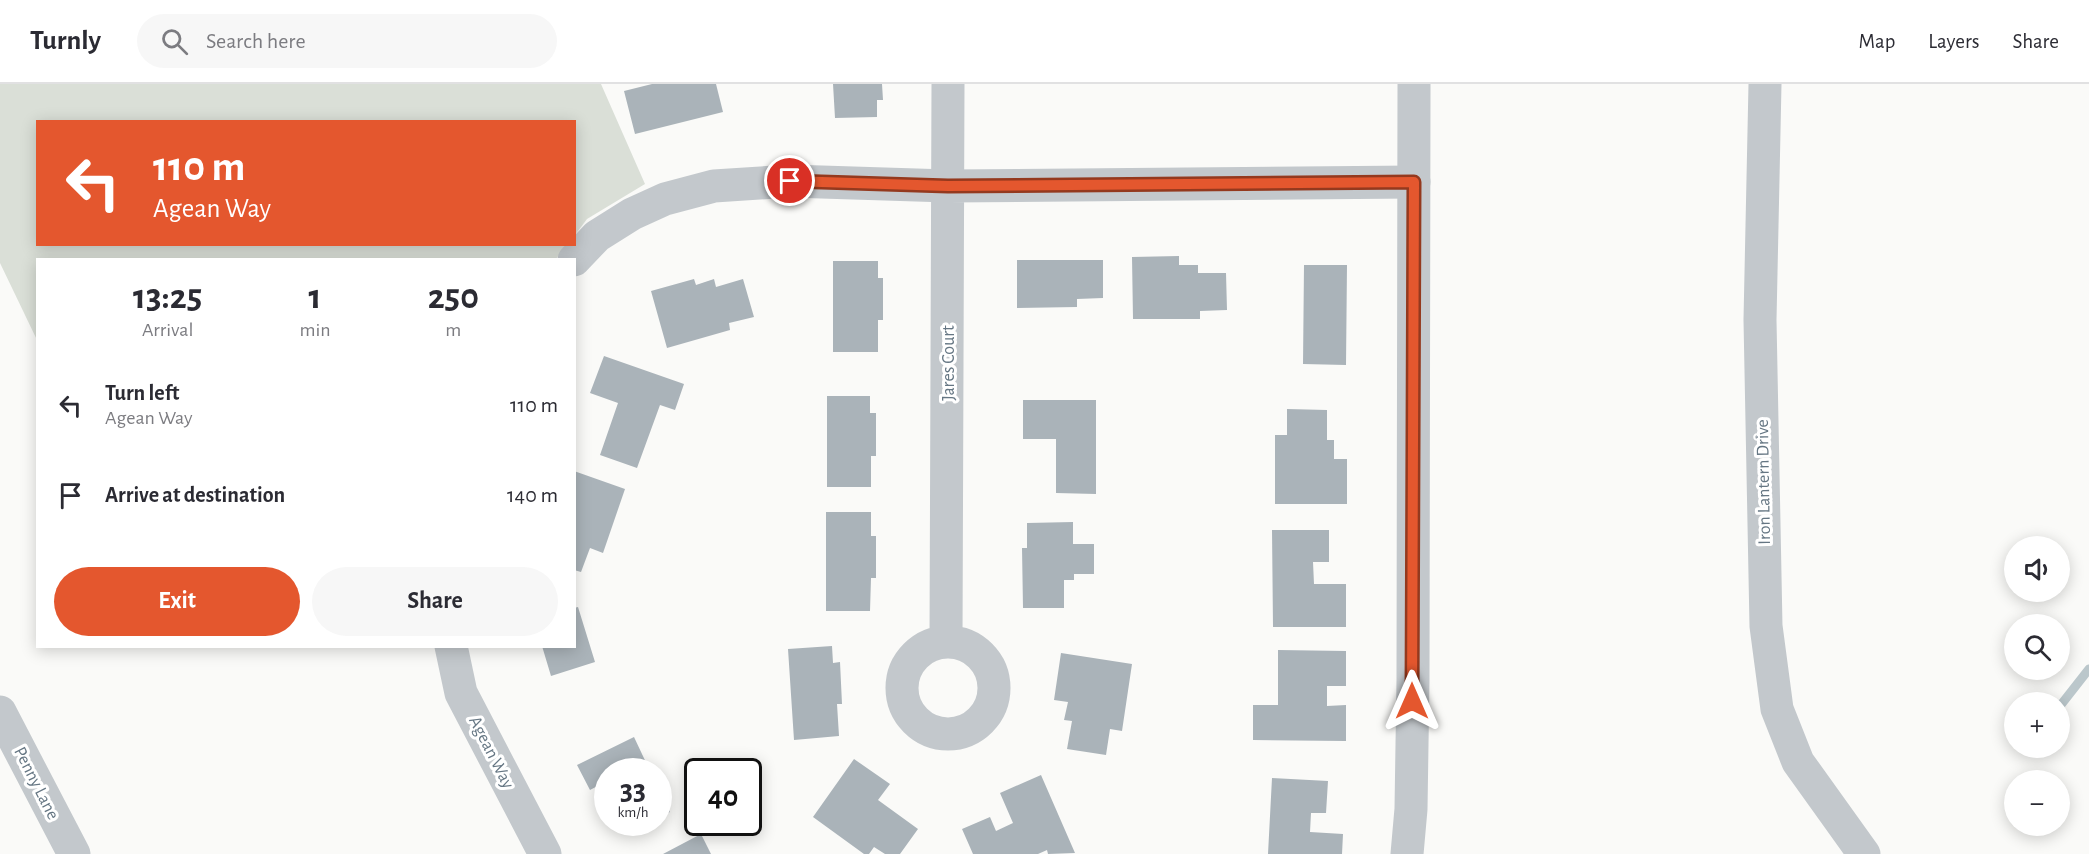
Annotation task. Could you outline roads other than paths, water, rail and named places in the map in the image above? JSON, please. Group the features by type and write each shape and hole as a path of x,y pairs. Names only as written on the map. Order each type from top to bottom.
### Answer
{"street":[{"name":"Jares Court","path":"946,642 948,84"},
{"path":"1407,854 1411,808 1413,680 1413,84"},
{"name":"Iron Lantern Drive","path":"1764,84 1760,320 1767,638 1777,709 1798,762 1864,854"},
{"path":"576,258 597,236 632,214 665,199 714,186 790,181 948,186 1414,182"},
{"name":"Agean Way","path":"451,648 461,693 545,854"},
{"name":"Penny Lane","path":"0,712 74,854"}],"waterway":[{"path":"2070,693 2089,669"}]}
